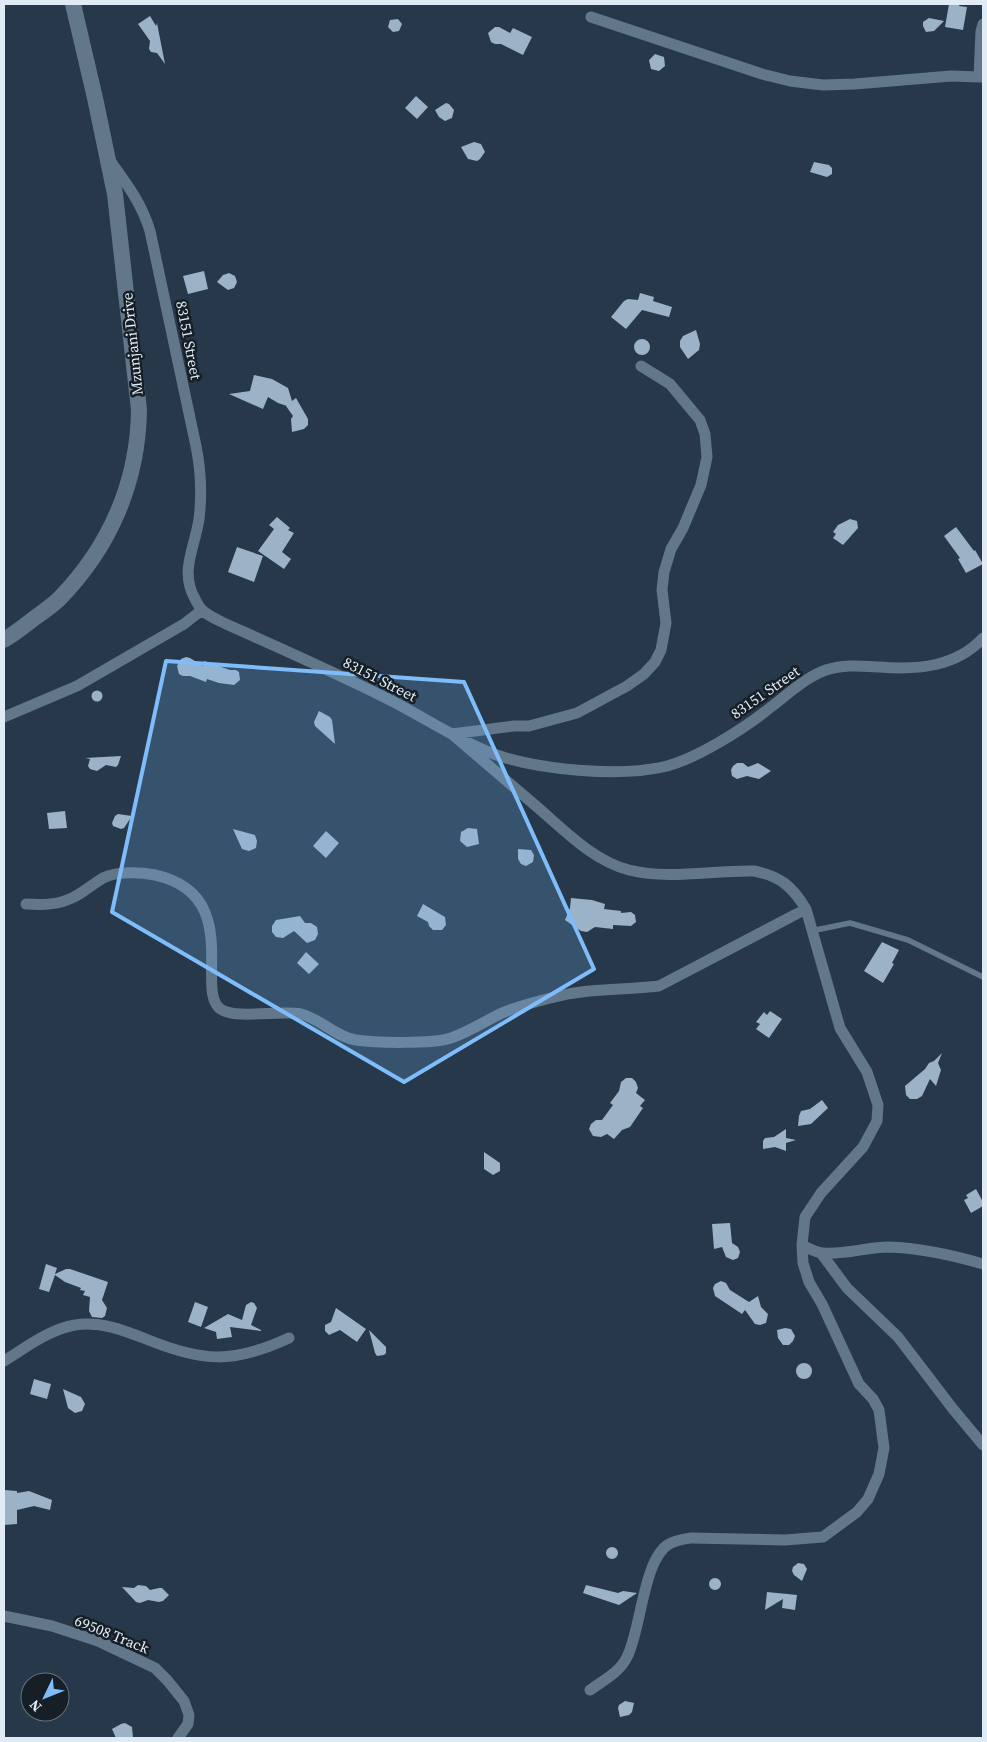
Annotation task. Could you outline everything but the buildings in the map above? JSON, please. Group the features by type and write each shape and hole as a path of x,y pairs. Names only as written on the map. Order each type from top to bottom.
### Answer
{"main road":[{"name":"Mzunjani Drive","path":"4,640 58,600 87,568 106,537 123,499 136,456 139,434 139,410 119,229 108,158 73,4"}],"street":[{"path":"592,17 762,74 790,81 823,85 848,85 926,77 981,77 981,31 983,24"},
{"name":"83151 Street","path":"108,158 136,198 145,215 177,352 182,386 200,468 199,520 191,550 187,575 188,587 202,610 226,624 391,700 452,734 494,754 526,763 567,769 619,771 664,767 700,752 744,727 789,692 826,670 858,665 906,668 930,665 952,660 965,654 983,638"},
{"path":"452,734 514,726 529,726 577,713 627,686 644,674 655,662 661,650 666,623 662,590 664,572 671,549 683,528 701,485 707,457 705,434 700,420 670,384 641,366"},
{"path":"4,717 77,686 184,624 202,610"},
{"path":"452,734 564,830 606,862 627,870 647,874 754,871 767,873 794,889 806,909 840,1028 867,1072 878,1105 876,1121 863,1146 821,1193 805,1217 802,1246 803,1263 809,1282 822,1304 859,1384 879,1410 884,1448 879,1474 868,1499 857,1512 823,1537 786,1540 692,1538 678,1540 669,1544 658,1556 650,1574 628,1657 620,1669 590,1690"},
{"path":"26,904 50,905 74,898 105,877 114,874 136,873 169,879 188,890 197,900 209,923 212,937 212,994 219,1008 230,1013 301,1014 339,1034 354,1040 368,1041 424,1041 449,1038 504,1012 568,994 659,986 806,909"},
{"path":"802,1246 821,1253 886,1247 916,1248 950,1254 983,1264"},
{"path":"821,1253 846,1288 898,1337 953,1410 983,1445"},
{"path":"4,1361 62,1329 74,1325 105,1325 194,1356 228,1357 269,1347 289,1338"},
{"name":"69508 Track","path":"4,1616 52,1626 98,1641 155,1668 184,1701 189,1715 188,1724 178,1738"}],"lane":[{"path":"811,931 850,923 908,940 983,977"}],"highlighted area":[{"path":"166,661 464,682 594,969 404,1082 112,912"}]}
